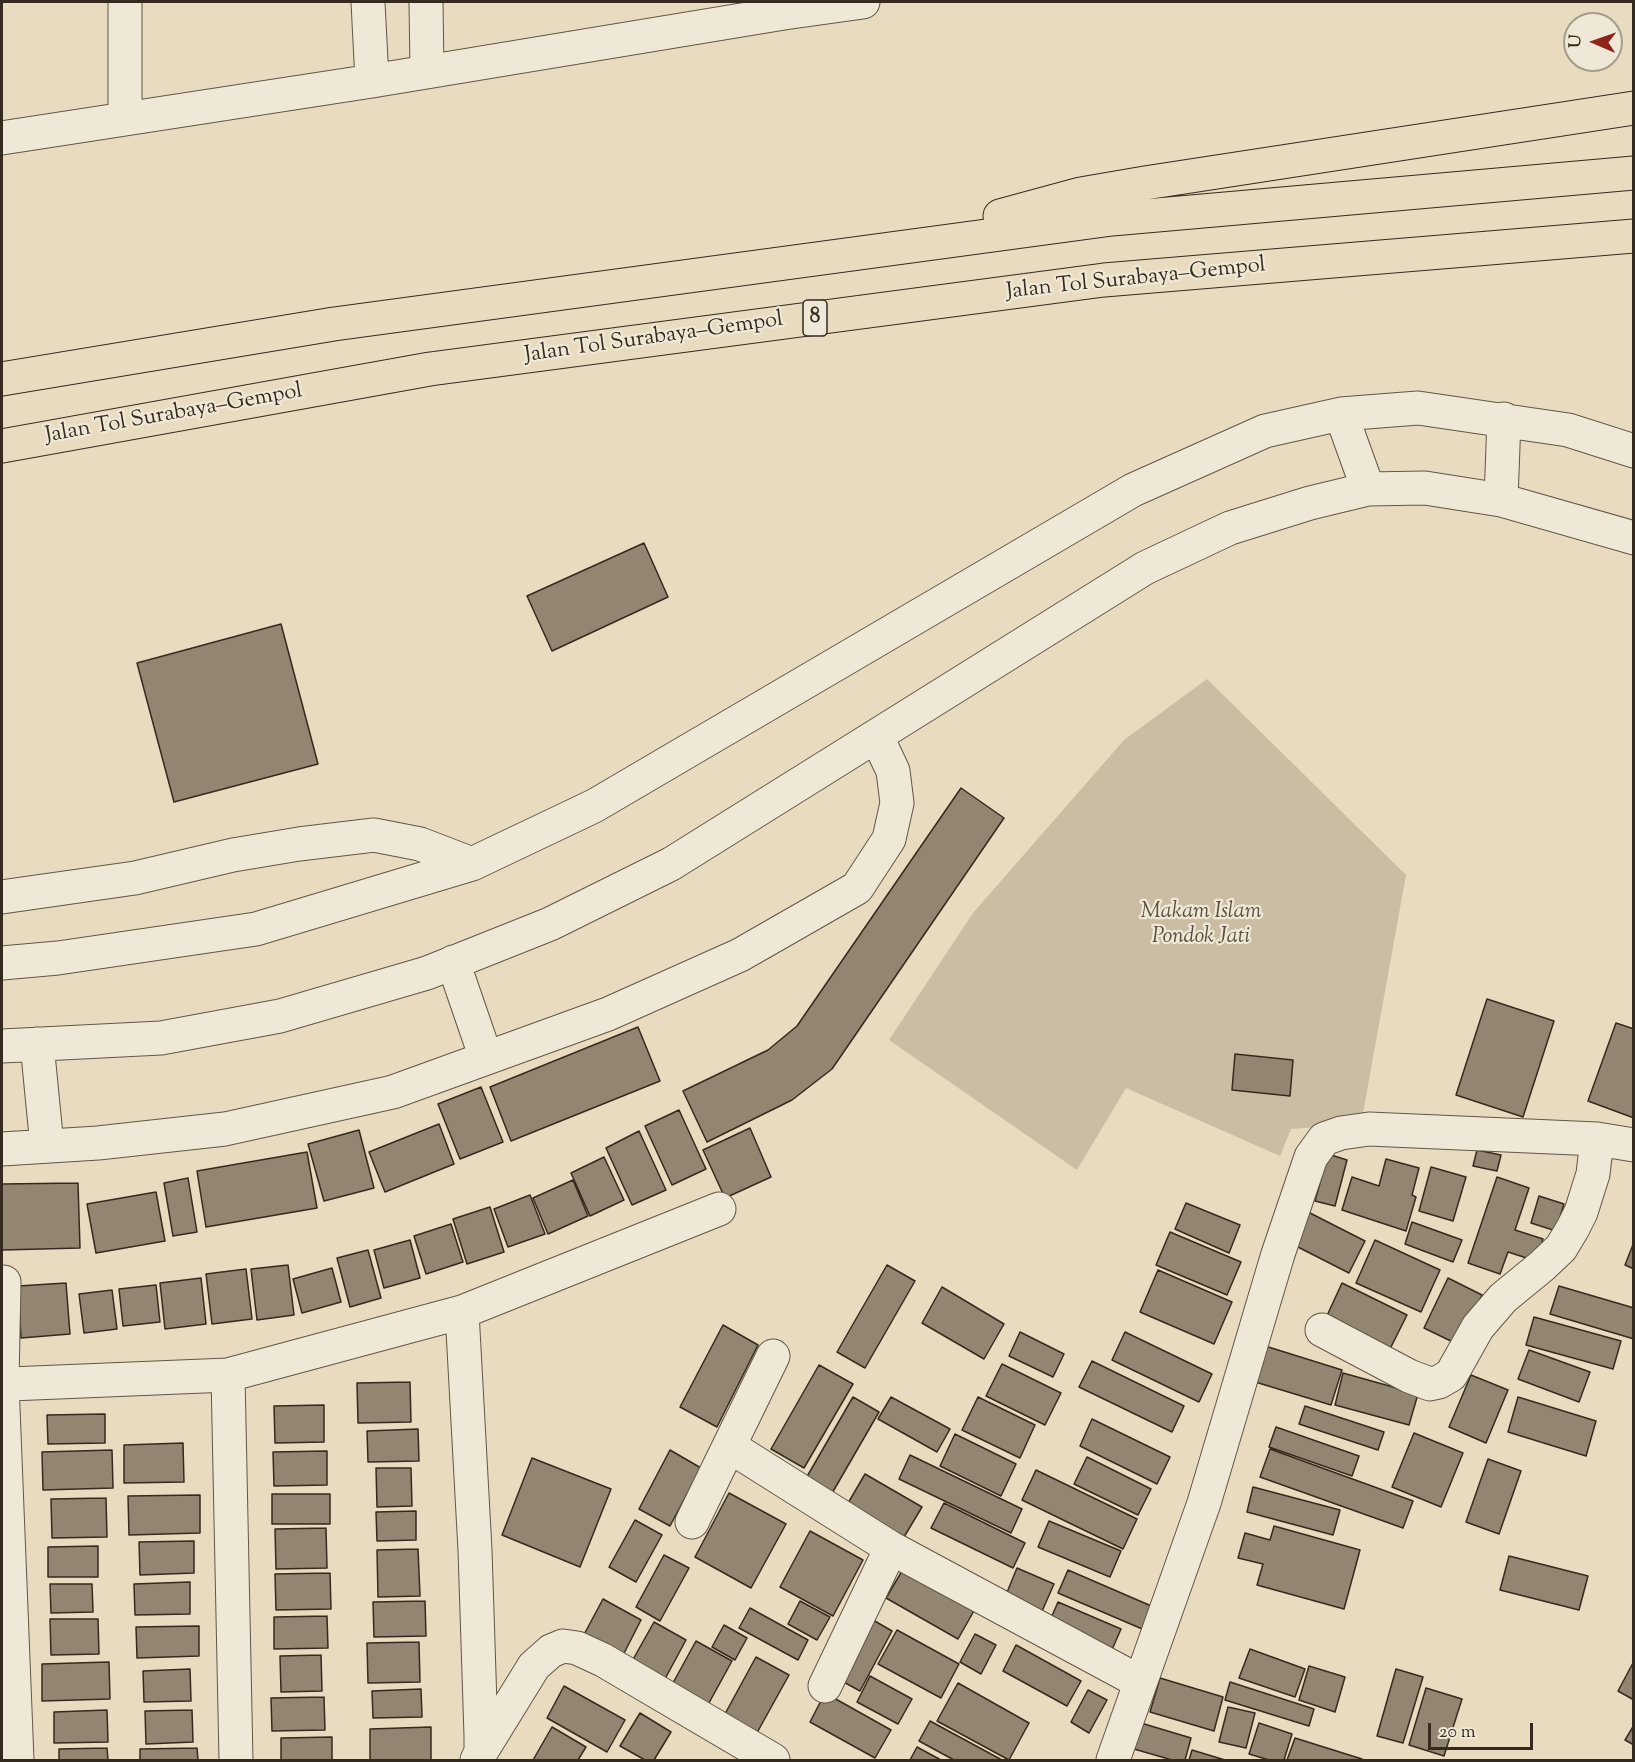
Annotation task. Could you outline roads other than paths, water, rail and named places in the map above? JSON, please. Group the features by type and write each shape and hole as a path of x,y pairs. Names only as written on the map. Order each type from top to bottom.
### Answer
{"highway":[{"path":"907,245 1081,194 1634,108"},
{"path":"2,379 333,324 1112,219 1634,173"},
{"name":"Jalan Tol Surabaya–Gempol","path":"2,446 430,369 1104,280 1634,236"}],"street":[{"path":"125,2 125,119"},
{"path":"368,2 372,81"},
{"path":"426,2 427,71"},
{"path":"2,138 372,81 785,7 863,2"},
{"path":"2,963 58,958 256,929 472,864 594,806 1133,490 1265,431 1341,414 1418,408 1568,430 1634,450"},
{"path":"1341,414 1368,489"},
{"path":"1501,500 1504,419"},
{"path":"2,1046 161,1038 280,1016 427,973 550,924 671,864 1144,568 1230,528 1310,503 1368,489 1425,488 1501,500 1634,538"},
{"path":"2,1149 98,1143 225,1129 393,1092 608,1014 740,955 857,888 889,839 897,803 893,771 876,737"},
{"path":"2,897 135,878 233,855 298,844 374,835 420,844 472,864"},
{"path":"453,962 486,1058"},
{"path":"37,1044 47,1146"},
{"path":"1113,1761 1204,1503 1265,1296 1311,1157 1324,1139 1341,1133 1369,1129 1597,1139 1634,1145"},
{"path":"1322,1330 1409,1376 1431,1384 1450,1375 1478,1327 1503,1298 1560,1248 1573,1228 1581,1212 1593,1174 1597,1139"},
{"path":"2,1383 228,1375 462,1312 719,1209"},
{"path":"4,1282 2,1383 16,1761"},
{"path":"462,1312 475,1550 479,1756"},
{"path":"692,1522 773,1356"},
{"path":"228,1375 236,1761"},
{"path":"729,1446 891,1548 1140,1682"},
{"path":"825,1686 891,1548"},
{"path":"479,1756 534,1666 551,1651 563,1646 577,1648 603,1660 773,1761"}],"park label":[{"name":"Makam Islam Pondok Jati","path":"1201,926"}]}
